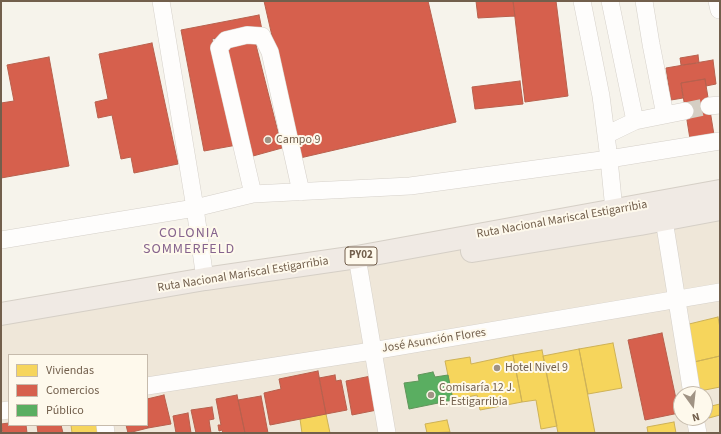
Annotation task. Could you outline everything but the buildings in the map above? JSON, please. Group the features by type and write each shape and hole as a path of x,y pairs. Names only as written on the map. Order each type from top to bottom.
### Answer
{"highway":[{"name":"Ruta Nacional Mariscal Estigarribia","path":"1,314 205,280 357,257 720,191"},
{"name":"Ruta Nacional Mariscal Estigarribia","path":"1,327 359,268 664,220 720,209"}],"street":[{"path":"160,1 195,208 205,280"},
{"path":"582,1 601,96 614,210"},
{"path":"610,1 635,121"},
{"path":"644,1 650,44 665,115"},
{"path":"253,194 219,48 226,40 247,35 262,36 270,52 301,192"},
{"path":"606,135 635,121 685,111"},
{"path":"1,240 195,208 253,194 410,186 720,141"},
{"path":"664,220 691,386"},
{"path":"359,268 387,433"},
{"name":"José Asunción Flores","path":"148,386 677,301 720,292"}],"shaded area":[{"path":"720,191 720,433 1,433 1,314"}],"tunnel":[{"path":"685,111 709,106"}],"place":[{"name":"Campo 9","path":"268,140"},
{"name":"Hotel Nivel 9","path":"497,368"},
{"name":"Comisaría 12 J. E. Estigarribia","path":"431,395"}],"district":[{"name":"COLONIA SOMMERFELD","path":"189,242"}]}
